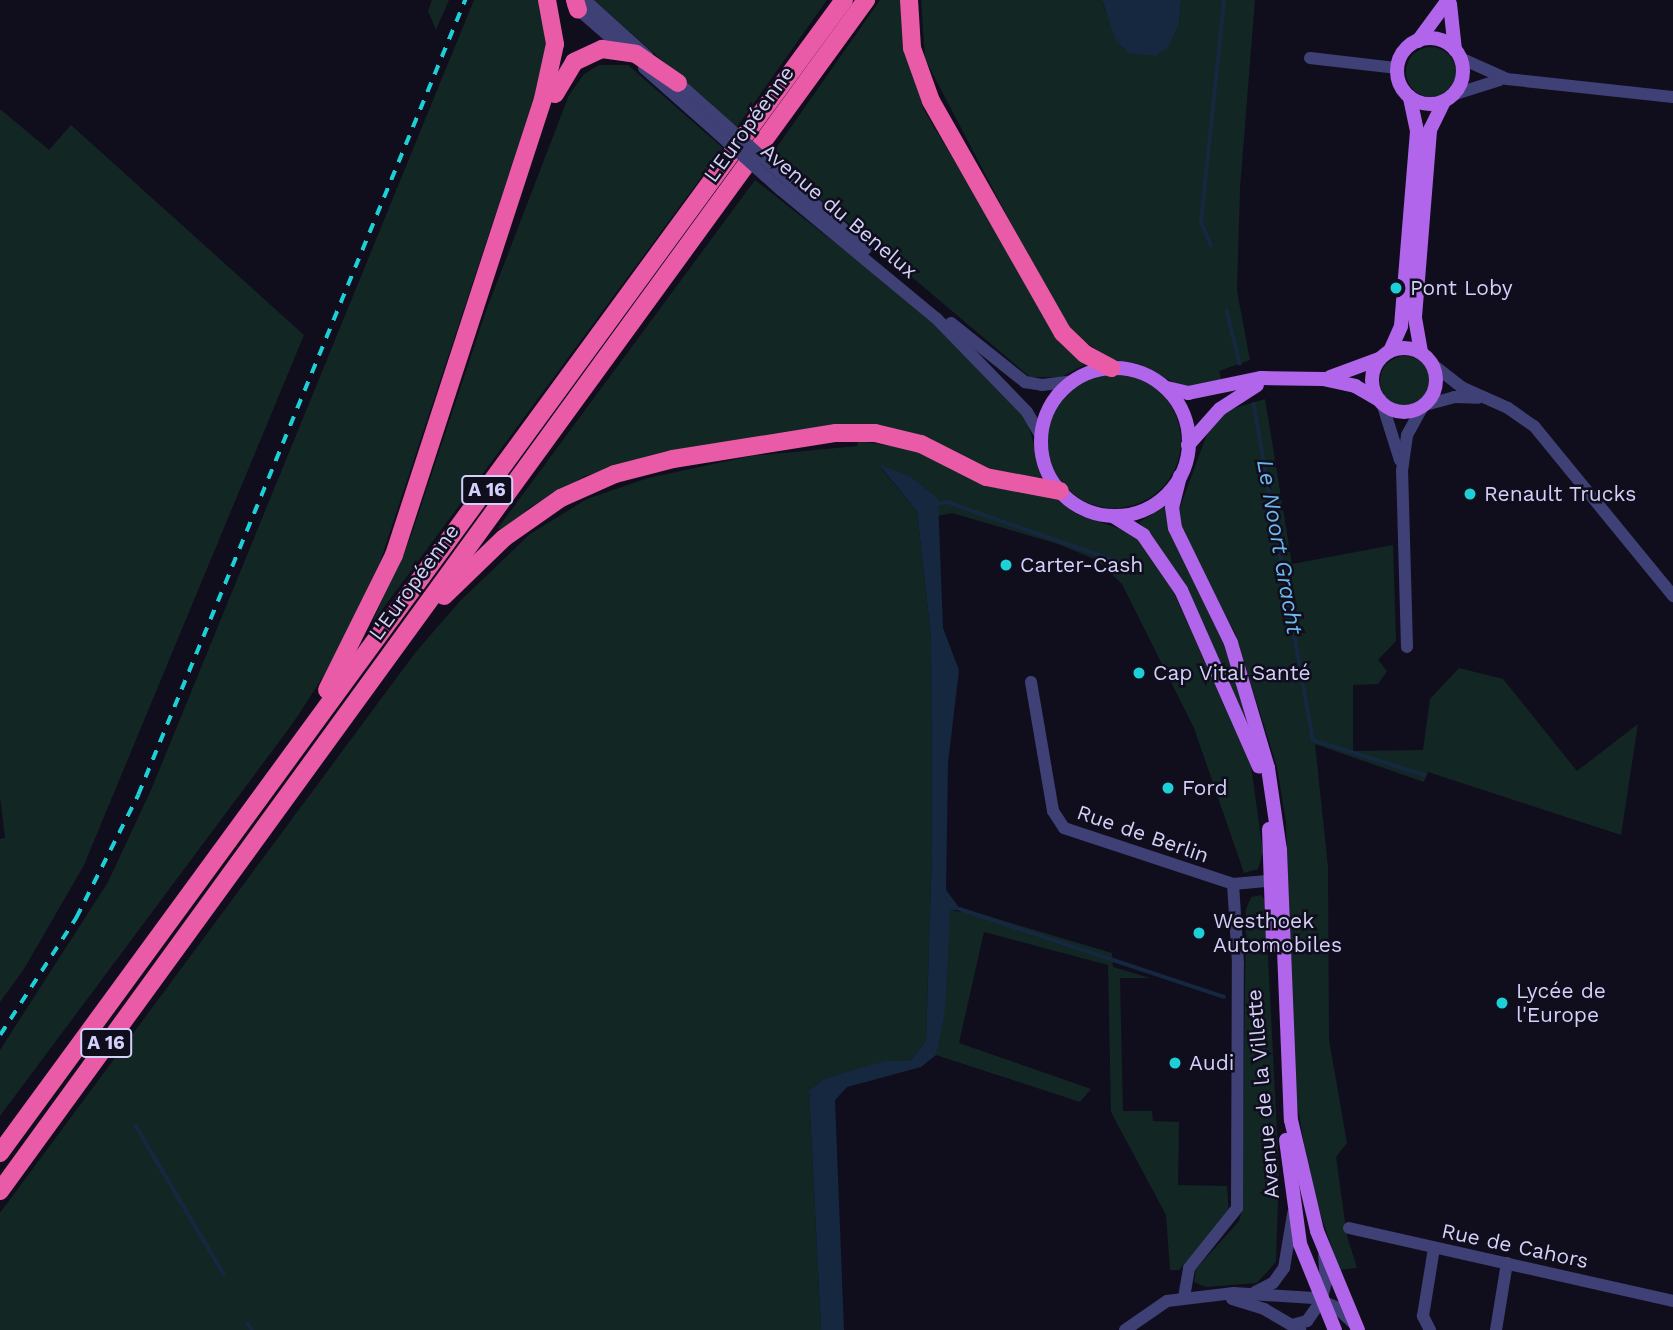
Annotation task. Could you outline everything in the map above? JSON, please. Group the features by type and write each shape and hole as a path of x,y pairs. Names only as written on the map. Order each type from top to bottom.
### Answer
{"highway":[{"path":"128,978 317,706 351,649 394,555 551,75 555,37 547,0"},
{"name":"L'Européenne","path":"0,1153 844,0"},
{"name":"L'Européenne","path":"0,1191 212,895 866,0"},
{"path":"909,0 912,48 931,101 1058,326 1079,350 1111,368"},
{"path":"467,334 562,75 590,51 625,51 678,83"},
{"path":"212,895 461,577 523,523 580,488 659,462 860,432 914,441 986,477 1060,491"}],"main road":[{"path":"1380,402 1372,379 1401,326 1416,145 1417,116 1410,97 1400,85 1397,68 1403,52 1418,41 1449,0"},
{"path":"1421,352 1415,317 1430,130 1462,75 1449,21 1449,0"},
{"path":"1418,41 1438,40 1457,54"},
{"path":"1410,97 1426,104 1448,98"},
{"path":"1164,386 1183,414 1188,445 1180,476 1150,506 1113,516 1082,508 1060,491 1044,464 1041,436 1050,407 1073,381 1111,368 1134,370 1164,386 1188,393 1283,378 1322,379 1355,386 1400,412 1424,406 1436,388 1432,363 1421,352 1407,348 1385,355 1356,371 1322,379"},
{"path":"1188,445 1232,398 1283,378"},
{"name":"Avenue de la Villette","path":"1180,476 1173,521 1227,634 1250,696 1273,791 1288,1097 1299,1166 1323,1250 1357,1329"},
{"name":"Avenue de la Villette","path":"1113,516 1143,535 1169,570 1244,725 1261,777 1277,880 1281,1072 1294,1209 1302,1252 1335,1330"}],"street":[{"name":"Avenue du Benelux","path":"576,2 625,51 707,116 936,318 1030,416 1041,436"},
{"name":"Avenue du Benelux","path":"576,2 678,83 707,116"},
{"path":"1457,54 1507,79"},
{"path":"1310,58 1397,68"},
{"path":"1448,98 1483,82 1507,79 1673,97"},
{"name":"Avenue du Benelux","path":"785,186 1019,378 1036,385 1073,381"},
{"path":"1432,363 1461,387 1518,414 1541,433 1673,596"},
{"path":"1407,647 1402,471 1407,435 1424,406 1454,397 1489,400"},
{"path":"1380,402 1402,471"},
{"name":"Rue de Berlin","path":"1031,682 1051,804 1061,825 1076,835 1233,884 1277,880"},
{"path":"1184,1297 1189,1268 1237,1208 1238,963 1233,884"},
{"path":"1248,1294 1265,1288 1282,1273 1294,1209"},
{"name":"Rue de Cahors","path":"1349,1228 1673,1301"},
{"path":"1430,1330 1423,1319 1434,1248"},
{"path":"1208,1295 1251,1303 1296,1327 1307,1321 1321,1301 1326,1276 1323,1250"},
{"path":"1496,1330 1507,1263"},
{"path":"1125,1330 1155,1306 1184,1297 1248,1294 1321,1301 1336,1307 1357,1329"}],"green space":[{"path":"432,0 449,0 436,30 428,11"},
{"path":"474,0 540,0 547,59 380,562 330,666 293,723 0,1116 0,1050 108,882 151,790"},
{"path":"594,0 827,0 737,127"},
{"path":"880,0 904,0 904,39 924,110 1052,324 1088,363 1061,377 1030,377 770,157"},
{"path":"921,0 1102,0 1106,13 1179,23 1181,0 1255,0 1240,188 1237,291 1250,360 1219,371 1222,382 1184,388 1139,364 1112,360 1075,335 1054,306 925,59"},
{"path":"1431,47 1449,54 1456,72 1449,90 1431,97 1413,90 1406,72 1413,54"},
{"path":"599,65 628,65 723,148 371,625 411,536 486,311 569,95 584,74"},
{"path":"0,109 49,150 71,125 304,335 84,865 24,969 0,1002 0,839 5,838 0,797"},
{"path":"755,180 928,316 1027,420 1043,478 992,472 905,431 670,452 585,476 529,508 504,532 498,528"},
{"path":"1405,356 1423,363 1430,381 1423,399 1405,406 1387,399 1380,381 1387,363"},
{"path":"1114,374 1140,379 1162,393 1176,415 1181,441 1176,467 1162,489 1140,503 1114,508 1088,503 1066,489 1052,467 1047,441 1052,415 1066,393 1088,379"},
{"path":"1265,399 1292,564 1393,545 1396,641 1378,660 1387,671 1378,684 1353,685 1353,751 1423,750 1430,699 1459,668 1503,679 1577,771 1638,724 1621,835 1428,772 1424,782 1315,744 1328,867 1329,1040 1347,1143 1336,1157 1347,1236 1357,1268 1339,1270 1311,1185 1296,1097 1286,823 1277,767 1235,633 1181,534 1179,510 1210,426 1225,411"},
{"path":"858,441 912,449 991,487 1051,495 1076,514 1135,534 1167,577 1251,765 1263,853 1258,869 1244,873 1194,728 1122,584 1097,560 1058,544 952,513 937,516 937,499 909,475 880,467 917,511 931,636 932,851 926,1041 910,1061 885,1062 826,1078 809,1090 821,1330 0,1330 0,1213 415,653 460,601 530,534 587,499 648,478 751,456 857,446"},
{"path":"1169,504 1222,636 1248,725 1182,580 1139,522"},
{"path":"1261,895 1265,900 1279,1170 1276,1262 1257,1283 1206,1287 1194,1282 1196,1269 1239,1221 1242,1211 1246,909 1251,897"},
{"path":"961,908 1112,953 1113,967 1150,978 1120,978 1123,1111 1152,1111 1153,1121 1179,1122 1178,1185 1227,1186 1229,1214 1179,1270 1170,1270 1166,1215 1111,1112 1108,965 984,932 959,1043 1091,1089 1080,1102 936,1055 951,910 961,912"}],"water":[{"path":"1102,0 1181,0 1179,23 1169,46 1156,56 1129,53 1116,41"},
{"path":"879,465 909,475 938,499 943,628 959,670 948,763 946,890 961,910 951,910 945,1011 936,1055 921,1067 847,1087 835,1100 844,1330 821,1330 809,1090 826,1078 885,1061 910,1061 926,1041 932,851 931,636 917,511"}],"waterway":[{"name":"Le Noort Gracht","path":"1211,246 1201,223 1224,0"},
{"name":"Le Noort Gracht","path":"1227,311 1240,363"},
{"name":"Le Noort Gracht","path":"1254,404 1313,740 1425,775"},
{"path":"935,504 947,502 1122,563"},
{"path":"960,909 1224,997"},
{"path":"136,1126 224,1274"},
{"path":"248,1323 252,1330"}],"railway":[{"path":"0,1035 76,918 138,795 465,0"}],"place":[{"name":"Pont Loby","path":"1396,288"},
{"name":"Renault Trucks","path":"1470,494"},
{"name":"Carter-Cash","path":"1006,565"},
{"name":"Cap Vital Santé","path":"1139,673"},
{"name":"Ford","path":"1168,788"},
{"name":"Westhoek Automobiles","path":"1199,933"},
{"name":"Lycée de l'Europe","path":"1502,1003"},
{"name":"Audi","path":"1175,1063"}]}
